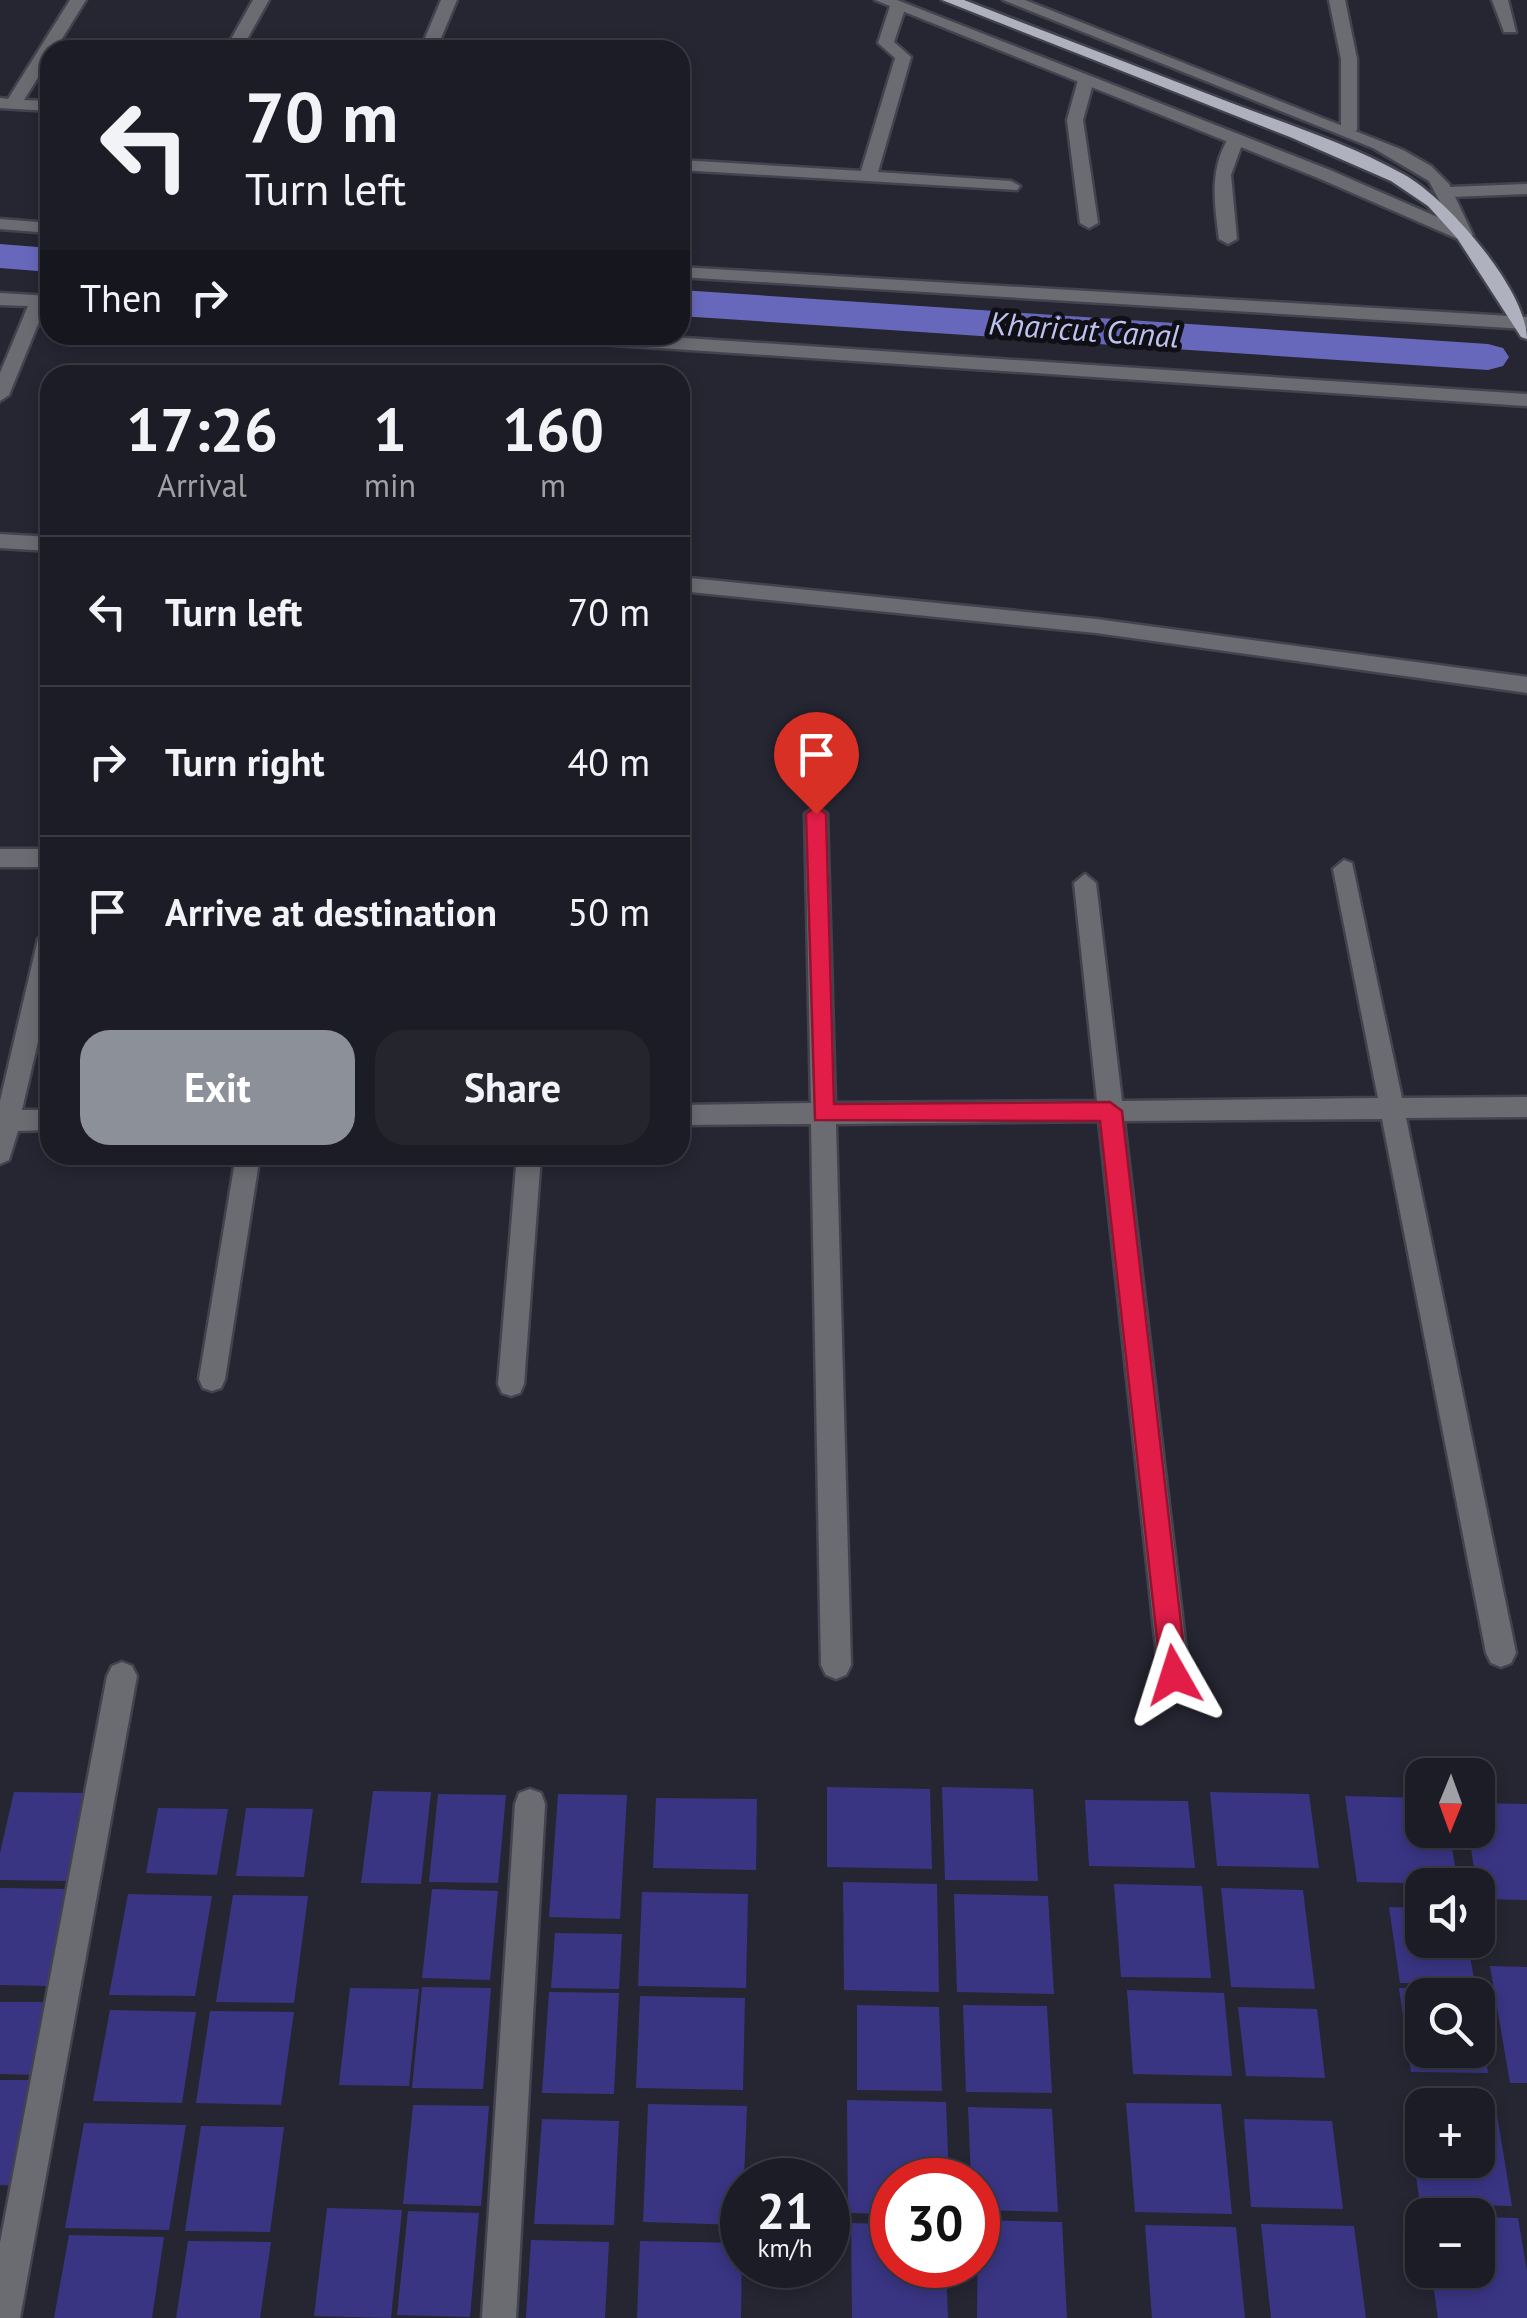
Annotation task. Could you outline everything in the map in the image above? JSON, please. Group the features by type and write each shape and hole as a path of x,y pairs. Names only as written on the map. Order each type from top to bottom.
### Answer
{"main road":[{"path":"950,0 1296,132 1397,177 1464,235 1525,326"}],"street":[{"path":"51,40 78,0"},
{"path":"239,40 261,0"},
{"path":"432,40 449,0"},
{"path":"1012,0 1348,130 1426,169 1450,192 1464,235"},
{"path":"1337,0 1349,58 1348,130"},
{"path":"1500,0 1510,28"},
{"path":"868,178 903,58 886,43 891,3 1236,138 1464,235"},
{"path":"7,104 40,56"},
{"path":"1086,80 1075,120 1089,223"},
{"path":"7,104 40,106"},
{"path":"1228,239 1220,176 1223,158 1236,138"},
{"path":"690,166 1010,186"},
{"path":"1450,192 1527,189"},
{"path":"0,224 40,227"},
{"path":"690,273 1525,326"},
{"path":"0,298 40,301"},
{"path":"0,395 40,310"},
{"path":"690,344 1527,400"},
{"path":"0,542 40,544"},
{"path":"690,585 1096,626 1527,685"},
{"path":"816,814 836,1665"},
{"path":"0,858 40,858"},
{"path":"1344,869 1501,1653"},
{"path":"1085,883 1174,1675"},
{"path":"0,1153 40,982"},
{"path":"690,1115 1527,1107"},
{"path":"8,1121 40,1120"},
{"path":"212,1379 246,1165"},
{"path":"511,1384 528,1165"},
{"path":"2,2318 122,1676"},
{"path":"499,2318 530,1804"}],"building":[{"path":"827,1787 930,1789 932,1869 827,1867"},
{"path":"942,1787 1033,1789 1038,1881 945,1880"},
{"path":"373,1791 431,1792 421,1884 361,1883"},
{"path":"14,1792 86,1793 69,1881 0,1880 0,1853"},
{"path":"1210,1792 1309,1794 1319,1868 1217,1866"},
{"path":"438,1794 506,1795 498,1883 429,1882"},
{"path":"558,1794 627,1795 620,1919 549,1917"},
{"path":"1345,1796 1405,1798 1405,1848 1452,1848 1455,1868 1405,1868 1405,1883 1357,1882"},
{"path":"656,1798 757,1799 756,1870 653,1868"},
{"path":"1085,1800 1188,1801 1195,1868 1089,1866"},
{"path":"1495,1803 1527,1804 1527,1900 1495,1899 1495,1868 1474,1868 1471,1848 1495,1848"},
{"path":"158,1808 228,1809 217,1875 146,1873"},
{"path":"246,1808 313,1809 304,1877 236,1876"},
{"path":"843,1882 937,1884 939,1992 844,1990"},
{"path":"1114,1884 1202,1886 1211,1978 1121,1977"},
{"path":"0,1888 68,1889 49,1986 0,1985"},
{"path":"1221,1888 1303,1890 1315,1989 1231,1987"},
{"path":"432,1889 498,1891 490,1980 422,1978"},
{"path":"642,1892 748,1894 746,1988 638,1986"},
{"path":"128,1894 212,1896 195,1996 109,1995"},
{"path":"954,1894 1048,1896 1054,1994 957,1992"},
{"path":"233,1895 308,1896 294,2003 216,2002"},
{"path":"1389,1907 1405,1907 1405,1958 1470,1958 1474,1978 1405,1978 1405,1983 1400,1983"},
{"path":"555,1933 622,1934 619,1989 551,1988"},
{"path":"1490,1966 1527,1967 1527,2083 1510,2083"},
{"path":"422,1987 491,1988 483,2089 412,2088"},
{"path":"350,1988 419,1989 409,2086 339,2085"},
{"path":"1399,1988 1405,1988 1405,2030"},
{"path":"1127,1990 1224,1993 1232,2076 1133,2074"},
{"path":"549,1992 619,1993 614,2094 542,2093"},
{"path":"640,1996 745,1998 743,2090 636,2088"},
{"path":"0,2002 50,2002 35,2075 0,2074"},
{"path":"857,2005 939,2007 942,2091 857,2090"},
{"path":"963,2005 1047,2006 1052,2093 966,2092"},
{"path":"1238,2007 1317,2009 1325,2078 1246,2076"},
{"path":"110,2010 196,2012 182,2103 93,2101"},
{"path":"210,2011 294,2012 281,2105 196,2103"},
{"path":"1410,2068 1487,2068 1488,2073 1411,2072"},
{"path":"0,2080 39,2080 18,2186 0,2185"},
{"path":"847,2100 946,2102 948,2158 870,2158 870,2214 850,2213"},
{"path":"1126,2103 1221,2104 1232,2214 1135,2212"},
{"path":"1495,2103 1512,2206 1495,2206 1495,2198 1419,2198 1416,2178 1495,2178"},
{"path":"648,2104 747,2106 745,2158 720,2158 720,2224 643,2222"},
{"path":"413,2105 489,2106 481,2206 403,2204"},
{"path":"968,2107 1052,2109 1058,2212 1000,2211 1000,2158 970,2158"},
{"path":"542,2119 619,2121 614,2225 534,2224"},
{"path":"1244,2119 1332,2121 1343,2209 1251,2207"},
{"path":"84,2123 186,2125 169,2230 65,2228"},
{"path":"201,2126 284,2127 270,2232 185,2231"},
{"path":"327,2208 402,2210 391,2318 314,2316"},
{"path":"408,2211 479,2213 470,2317 397,2315"},
{"path":"1495,2217 1518,2218 1527,2271 1527,2318 1438,2318 1434,2288 1495,2288"},
{"path":"1000,2221 1062,2222 1067,2318 977,2318 977,2288 1000,2288"},
{"path":"851,2223 870,2223 870,2288 947,2288 948,2318 852,2318"},
{"path":"1261,2224 1354,2226 1366,2318 1271,2318"},
{"path":"1145,2225 1236,2227 1245,2318 1152,2318"},
{"path":"69,2235 164,2237 152,2318 54,2318"},
{"path":"531,2240 609,2242 605,2318 526,2318"},
{"path":"188,2241 271,2242 260,2318 176,2318"},
{"path":"640,2241 720,2243 720,2288 741,2288 741,2318 637,2318"}],"waterway":[{"name":"Kharicut Canal","path":"0,256 40,259"},
{"name":"Kharicut Canal","path":"690,304 1488,357"}],"route":[{"path":"816,814 823,1114 1110,1111 1174,1675"}]}
